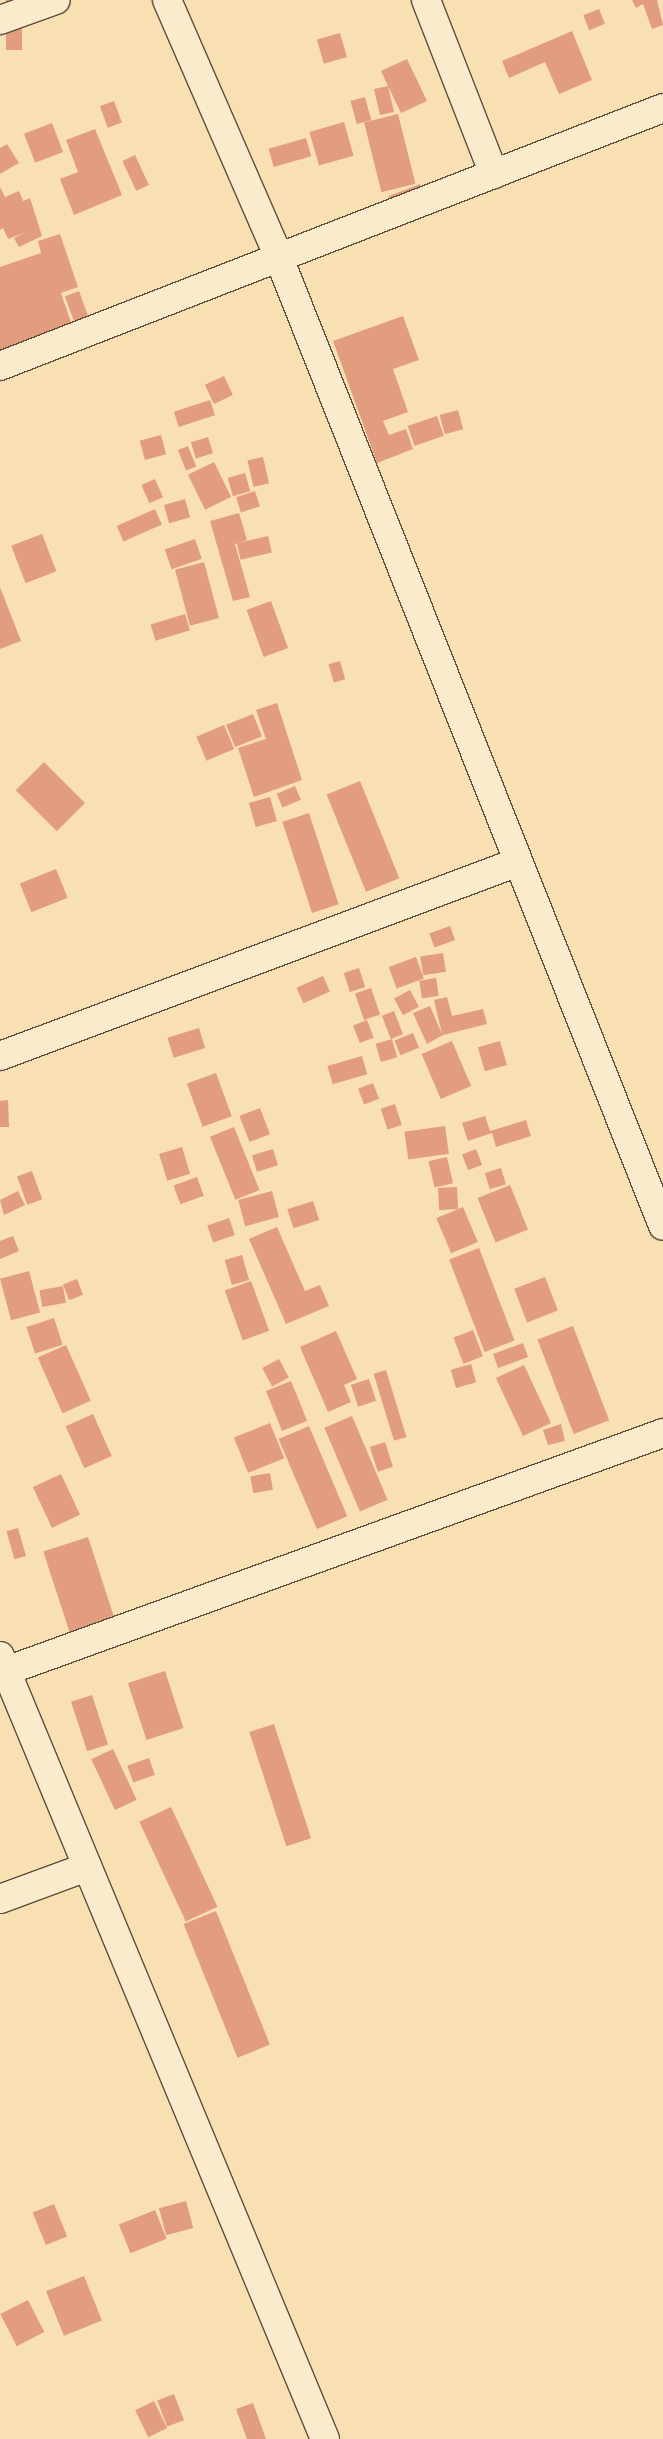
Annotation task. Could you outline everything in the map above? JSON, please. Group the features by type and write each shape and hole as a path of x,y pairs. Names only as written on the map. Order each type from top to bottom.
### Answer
{"street":[{"path":"0,20 56,0"},
{"path":"167,0 279,258 663,1226"},
{"path":"426,0 494,174"},
{"path":"0,366 663,108"},
{"path":"0,1056 518,862"},
{"path":"325,2439 3,1664 663,1434"},
{"path":"0,1899 87,1867"}],"building":[{"path":"6,0 22,0 22,50 6,50"},
{"path":"632,0 657,0 663,25 652,29 643,4 636,8"},
{"path":"599,9 605,24 589,30 583,15"},
{"path":"572,31 592,80 559,94 545,62 509,78 502,61"},
{"path":"340,33 347,57 324,64 317,40"},
{"path":"407,59 427,101 401,113 381,71"},
{"path":"388,86 394,112 380,115 374,89"},
{"path":"365,97 371,120 357,124 351,101"},
{"path":"114,101 122,123 108,128 100,106"},
{"path":"398,114 415,184 381,192 364,122"},
{"path":"344,122 354,156 319,166 309,132"},
{"path":"52,123 63,152 35,163 24,134"},
{"path":"95,129 122,195 74,215 60,179 78,172 66,140"},
{"path":"306,138 311,156 274,167 269,149"},
{"path":"7,144 19,163 0,174 0,148"},
{"path":"135,155 149,185 136,191 122,161"},
{"path":"420,184 427,202 395,214 388,196"},
{"path":"0,187 5,197 19,191 23,201 30,198 42,236 19,247 14,238 26,232 8,239 3,228 0,230"},
{"path":"60,234 78,287 61,293 77,340 0,367 0,267 41,253 38,241"},
{"path":"79,291 93,329 79,334 65,296"},
{"path":"403,316 419,360 393,369 408,412 383,421 389,435 406,429 413,449 377,463 333,341"},
{"path":"224,376 233,395 214,404 205,385"},
{"path":"210,400 215,415 179,427 174,412"},
{"path":"458,410 463,429 445,434 440,415"},
{"path":"437,416 444,436 415,446 408,426"},
{"path":"161,435 166,454 145,460 140,441"},
{"path":"208,437 213,453 196,459 191,442"},
{"path":"188,446 196,466 186,471 178,450"},
{"path":"263,457 269,483 253,487 247,461"},
{"path":"214,462 231,497 205,510 188,475"},
{"path":"245,473 250,491 233,496 228,478"},
{"path":"155,479 163,497 149,503 141,485"},
{"path":"255,491 260,506 241,512 236,497"},
{"path":"185,499 190,517 169,523 164,505"},
{"path":"155,509 162,525 124,542 117,526"},
{"path":"239,513 247,540 235,544 250,597 233,601 210,521"},
{"path":"42,534 56,571 26,583 11,546"},
{"path":"268,536 272,553 241,560 237,543"},
{"path":"195,539 202,559 172,569 165,549"},
{"path":"204,562 219,618 190,626 175,570"},
{"path":"0,587 21,641 0,649"},
{"path":"271,601 288,648 264,657 247,610"},
{"path":"185,614 190,630 156,641 151,625"},
{"path":"340,661 345,679 334,683 328,664"},
{"path":"277,703 302,780 254,797 238,748 266,739 256,710"},
{"path":"253,714 262,736 235,747 226,725"},
{"path":"224,725 234,749 207,761 196,737"},
{"path":"44,762 85,803 57,831 16,790"},
{"path":"360,781 399,878 366,892 327,794"},
{"path":"295,786 301,800 282,808 277,794"},
{"path":"270,797 277,821 256,827 249,803"},
{"path":"309,813 339,904 312,913 282,822"},
{"path":"56,869 68,898 31,912 20,884"},
{"path":"450,926 455,940 434,948 429,934"},
{"path":"443,953 446,972 423,975 420,957"},
{"path":"416,957 424,979 397,989 389,967"},
{"path":"359,968 365,987 350,992 344,973"},
{"path":"323,976 330,992 303,1003 297,988"},
{"path":"436,978 439,996 422,998 419,981"},
{"path":"371,988 380,1014 364,1020 355,994"},
{"path":"410,990 419,1007 403,1015 394,998"},
{"path":"447,997 452,1016 483,1009 487,1024 443,1035 427,1044 413,1013 430,1006 442,1034 434,1000"},
{"path":"394,1011 403,1034 391,1039 382,1016"},
{"path":"367,1020 374,1038 360,1043 353,1025"},
{"path":"199,1028 205,1048 174,1058 167,1038"},
{"path":"413,1033 419,1048 400,1055 394,1040"},
{"path":"392,1039 397,1057 381,1062 376,1044"},
{"path":"452,1041 471,1086 441,1099 422,1054"},
{"path":"500,1041 507,1065 485,1071 478,1047"},
{"path":"362,1056 367,1074 333,1084 327,1066"},
{"path":"216,1073 232,1116 203,1127 187,1084"},
{"path":"373,1083 379,1099 364,1105 358,1089"},
{"path":"8,1100 9,1127 0,1127 0,1101"},
{"path":"395,1104 402,1125 388,1130 381,1109"},
{"path":"260,1108 270,1134 249,1142 239,1116"},
{"path":"485,1116 490,1131 526,1120 531,1136 496,1147 492,1133 468,1141 462,1123"},
{"path":"445,1126 449,1154 408,1159 404,1132"},
{"path":"234,1127 259,1190 235,1200 210,1137"},
{"path":"182,1147 190,1174 167,1181 159,1154"},
{"path":"273,1149 278,1165 257,1172 252,1155"},
{"path":"476,1149 482,1165 468,1170 462,1154"},
{"path":"447,1157 453,1183 435,1188 428,1161"},
{"path":"501,1168 506,1184 490,1189 485,1173"},
{"path":"32,1171 42,1199 27,1205 17,1176"},
{"path":"197,1177 204,1196 180,1204 174,1186"},
{"path":"510,1185 528,1230 496,1243 478,1198"},
{"path":"457,1187 458,1209 439,1210 438,1188"},
{"path":"18,1191 25,1205 4,1215 0,1200"},
{"path":"272,1191 279,1217 245,1226 238,1200"},
{"path":"313,1201 319,1220 294,1228 287,1209"},
{"path":"463,1207 478,1242 451,1253 436,1218"},
{"path":"229,1218 235,1235 213,1243 207,1225"},
{"path":"277,1227 305,1291 320,1285 329,1306 286,1324 249,1239"},
{"path":"13,1236 19,1251 0,1259 0,1241"},
{"path":"479,1248 514,1340 485,1352 449,1259"},
{"path":"242,1255 249,1280 232,1285 225,1260"},
{"path":"29,1271 40,1313 11,1320 0,1279"},
{"path":"545,1277 558,1311 527,1322 514,1289"},
{"path":"77,1279 83,1295 69,1300 63,1284"},
{"path":"251,1281 269,1331 243,1340 225,1291"},
{"path":"63,1286 66,1303 42,1307 39,1290"},
{"path":"54,1318 63,1345 35,1354 26,1327"},
{"path":"573,1326 609,1420 574,1434 538,1340"},
{"path":"473,1330 483,1356 463,1364 453,1338"},
{"path":"336,1331 357,1379 344,1385 351,1402 328,1412 300,1347"},
{"path":"523,1343 528,1357 498,1368 493,1354"},
{"path":"66,1345 91,1401 62,1413 38,1358"},
{"path":"279,1359 289,1378 272,1386 262,1368"},
{"path":"471,1364 476,1382 456,1388 451,1370"},
{"path":"524,1365 551,1423 523,1436 496,1378"},
{"path":"386,1370 406,1437 394,1441 374,1374"},
{"path":"369,1379 376,1401 358,1407 351,1385"},
{"path":"291,1381 307,1421 282,1431 266,1391"},
{"path":"93,1414 112,1456 84,1468 66,1426"},
{"path":"352,1416 388,1500 360,1511 324,1428"},
{"path":"270,1423 284,1458 248,1473 234,1438"},
{"path":"561,1424 565,1441 548,1445 543,1430"},
{"path":"309,1426 347,1516 317,1529 279,1439"},
{"path":"385,1442 393,1467 378,1472 370,1447"},
{"path":"270,1473 273,1490 253,1493 250,1476"},
{"path":"61,1474 80,1515 52,1528 33,1487"},
{"path":"18,1528 26,1556 14,1559 6,1531"},
{"path":"88,1537 115,1619 70,1633 43,1552"},
{"path":"165,1671 184,1728 146,1740 128,1683"},
{"path":"92,1695 108,1744 87,1751 71,1702"},
{"path":"274,1724 311,1838 286,1846 249,1732"},
{"path":"113,1749 137,1800 115,1810 91,1759"},
{"path":"149,1758 155,1775 133,1783 127,1765"},
{"path":"171,1807 217,1907 186,1921 139,1822"},
{"path":"216,1911 270,2045 237,2058 184,1924"},
{"path":"186,2201 193,2228 166,2235 159,2208"},
{"path":"54,2204 67,2236 46,2245 33,2213"},
{"path":"155,2210 167,2239 130,2253 119,2225"},
{"path":"84,2276 102,2321 64,2336 46,2291"},
{"path":"28,2300 44,2332 17,2346 0,2314"},
{"path":"174,2394 184,2420 167,2427 157,2400"},
{"path":"154,2401 167,2428 148,2437 135,2410"},
{"path":"253,2403 266,2439 247,2439 236,2409"}]}
